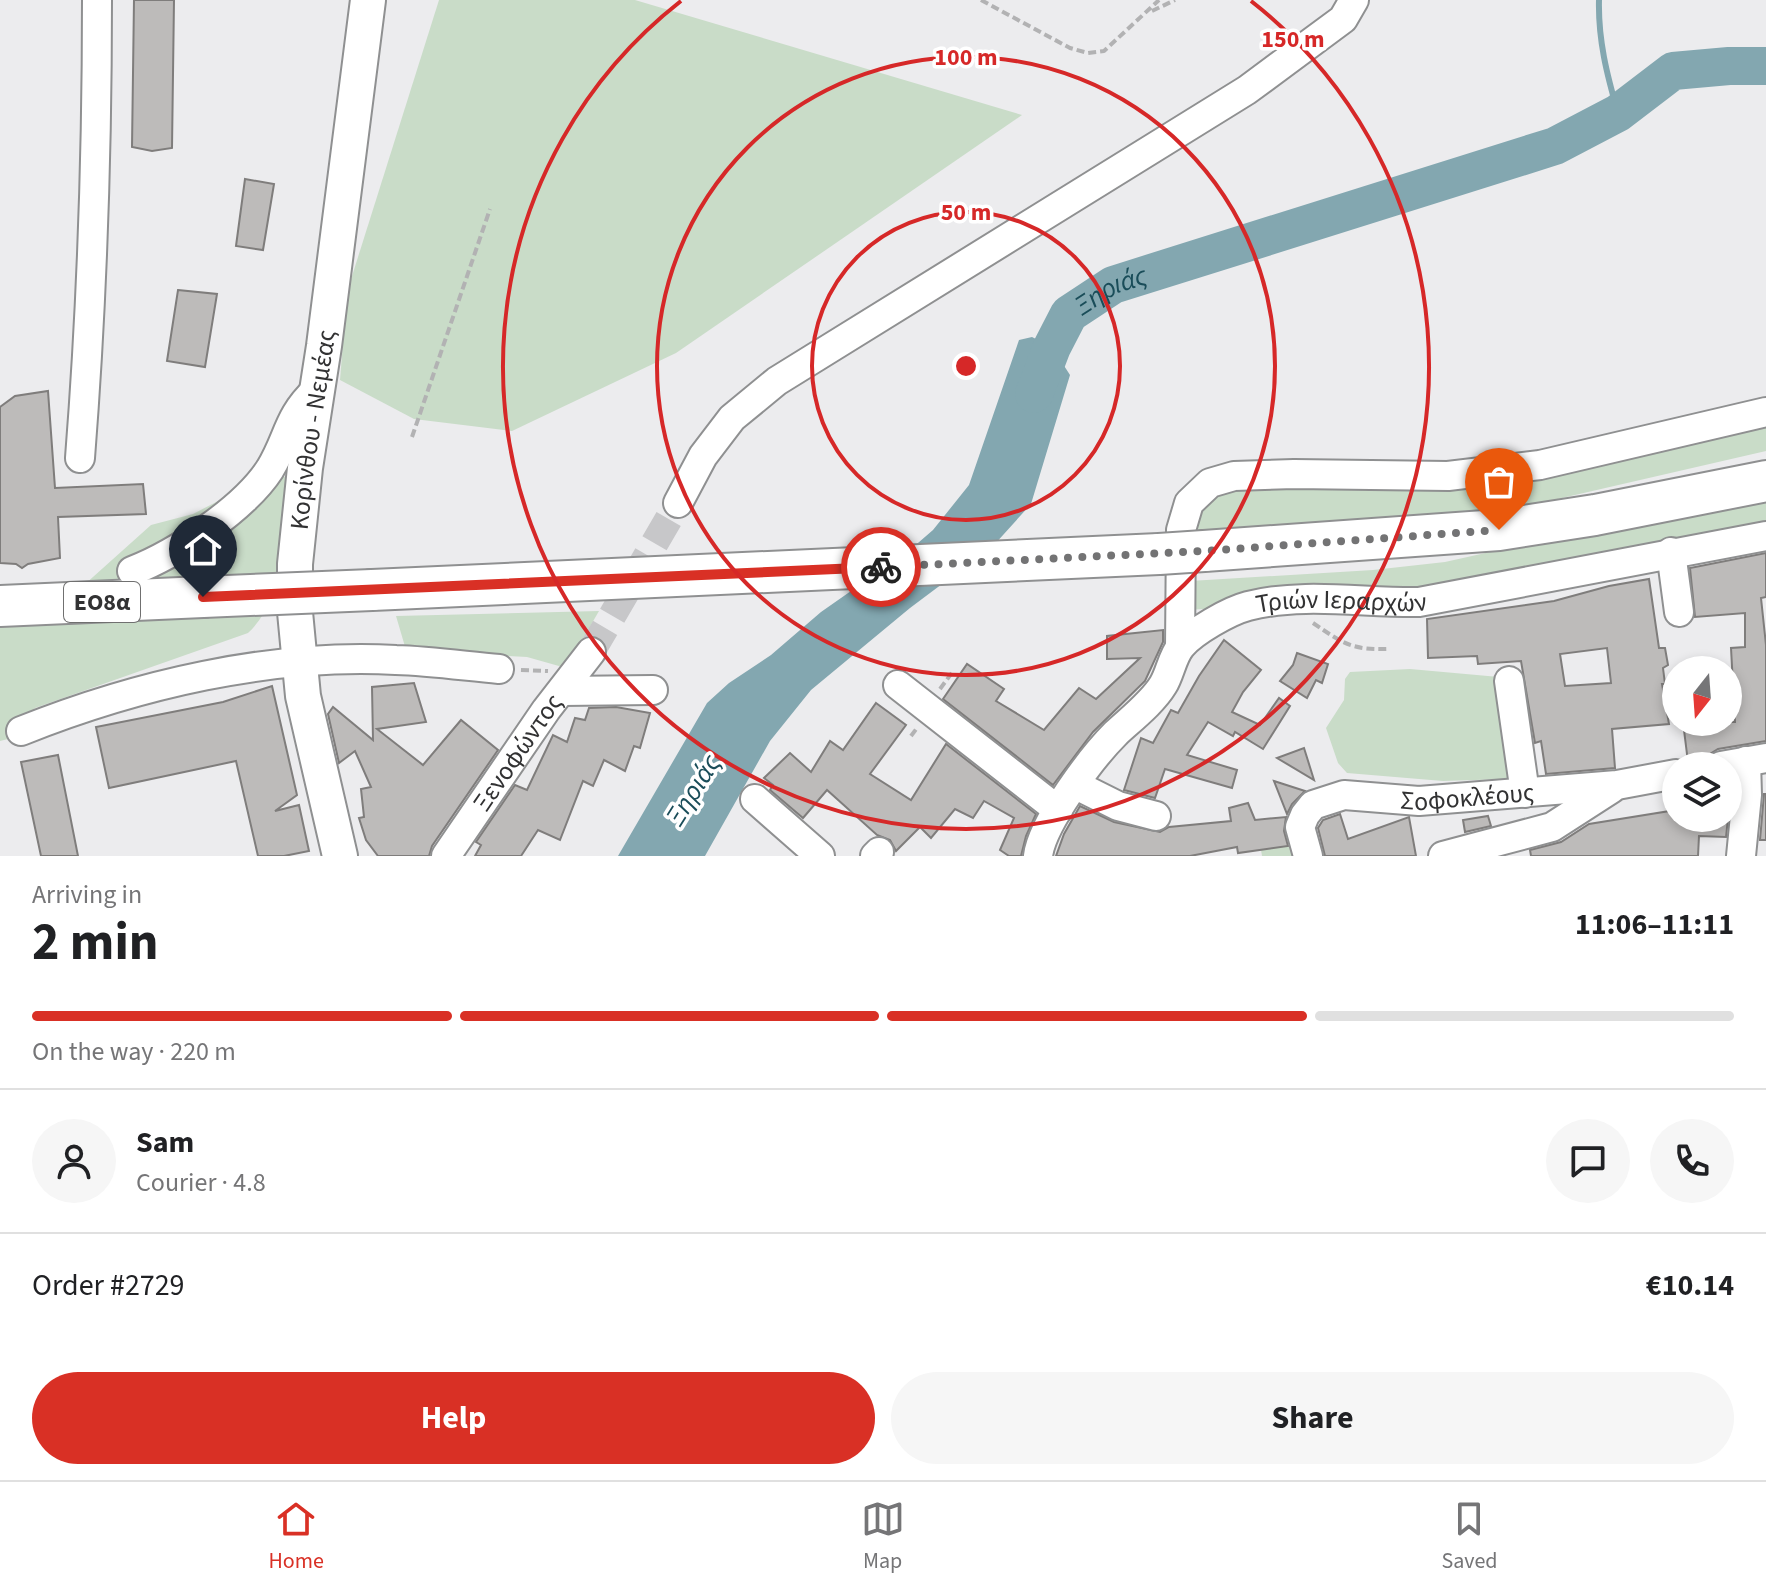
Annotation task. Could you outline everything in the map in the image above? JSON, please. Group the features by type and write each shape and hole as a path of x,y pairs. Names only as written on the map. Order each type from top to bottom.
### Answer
{"highway":[{"name":"ΕΟ8α","path":"0,606 1204,551 1499,530 1595,515 1766,481"}],"main road":[{"name":"Κορίνθου - Νεμέας","path":"340,856 303,696 295,564 297,528 368,0"}],"street":[{"path":"80,458 91,320 97,0"},
{"path":"678,503 703,456 732,418 777,381 1247,90 1343,19 1354,0"},
{"path":"132,571 185,545 219,520 255,486 269,469 299,406 316,390"},
{"path":"1180,647 1181,530 1189,503 1210,483 1234,476 1264,475 1448,476 1540,465 1766,412"},
{"name":"Τριών Ιεραρχών","path":"1038,856 1058,810 1103,747 1162,687 1180,647 1209,625 1246,606 1300,598 1373,603 1419,602 1766,536"},
{"path":"1671,552 1679,612"},
{"name":"Ξενοφώντος","path":"446,856 546,710 557,681 591,652"},
{"path":"21,731 130,693 207,675 300,662 394,659 499,669"},
{"path":"557,681 653,690"},
{"path":"1509,681 1525,793"},
{"path":"898,685 1058,810"},
{"path":"1741,856 1747,795 1744,762"},
{"name":"Σοφοκλέους","path":"1308,856 1300,827 1305,815 1313,805 1344,795 1419,801 1617,785 1662,777"},
{"path":"1076,785 1118,806 1156,816"},
{"path":"1443,856 1552,827 1617,785"},
{"path":"755,799 820,856"}],"path":[{"path":"981,0 1070,48 1088,53 1104,51 1159,0"},
{"path":"1146,13 1175,0"},
{"path":"412,437 490,209"},
{"path":"1277,601 1343,643 1361,649 1389,649"},
{"path":"499,669 557,681"}],"green space":[{"path":"439,0 635,0 1022,115 676,353 512,431 414,419 340,380 347,292"},
{"path":"1766,424 1766,451 1471,519 1190,540 1196,522 1208,503 1232,490 1396,485"},
{"path":"282,475 291,481 283,562 271,600 248,633 35,708 12,738 0,741 0,623 45,620 151,525 193,514 220,500 253,476"},
{"path":"1766,491 1766,527 1436,592 1189,610 1190,581 1373,570 1445,562"},
{"path":"599,611 566,668 527,657 406,650 396,616"},
{"path":"1410,669 1499,677 1513,771 1507,779 1443,781 1347,773 1338,763 1326,728 1344,700 1345,679 1350,672"},
{"path":"1290,845 1293,856 1262,856 1261,850"}],"water":[{"path":"1032,337 1052,347 1070,375 1031,504 994,545 910,608 811,690 770,741 705,856 618,856 707,703 729,683 771,655 821,612 911,549 933,530 969,485 1019,340"}],"building":[{"path":"134,0 174,0 172,148 152,151 132,147"},
{"path":"245,179 274,184 263,250 236,246"},
{"path":"178,290 217,294 205,367 167,361"},
{"path":"48,391 55,488 143,484 146,514 58,517 60,558 22,568 16,564 0,563 0,407 15,396"},
{"path":"1766,553 1766,597 1761,598 1766,645 1766,741 1713,752 1687,752 1685,736 1742,736 1742,656 1731,656 1731,648 1745,647 1745,613 1695,617 1690,568"},
{"path":"1649,579 1659,648 1665,648 1666,656 1662,656 1662,725 1612,729 1615,768 1546,774 1541,741 1535,743 1521,661 1478,664 1477,656 1428,658 1427,619 1554,601","holes":["1607,648 1611,683 1565,686 1560,654"]},
{"path":"1163,630 1163,642 1145,681 1093,732 1053,785 943,699 967,664 1004,689 996,701 1044,730 1079,688 1096,699 1140,658 1107,659 1107,636"},
{"path":"1224,640 1261,670 1232,712 1260,725 1279,698 1290,706 1263,749 1235,732 1233,736 1208,722 1187,755 1237,770 1232,788 1165,769 1155,798 1124,790 1141,738 1153,743 1171,710 1178,713"},
{"path":"1297,653 1328,664 1322,683 1316,680 1307,698 1280,681 1293,665"},
{"path":"414,683 426,722 377,729 423,765 461,720 498,750 432,846 429,856 378,856 366,840 359,818 364,817 361,789 371,787 355,751 339,763 328,714 333,707 373,740 372,687"},
{"path":"272,686 297,795 275,811 299,805 309,851 284,856 258,856 236,761 109,788 96,727 223,702"},
{"path":"876,703 906,725 870,774 911,800 946,744 1036,814 1021,856 1009,856 1000,850 1014,818 984,801 973,818 955,809 931,838 920,827 896,851 890,840 877,835 827,790 803,818 770,790 773,785 764,778 790,753 811,772 830,741 843,750"},
{"path":"616,707 650,713 640,748 634,746 625,771 604,760 593,786 583,781 560,840 538,830 521,856 475,856 481,845 476,842 515,785 527,790 553,735 567,742 575,718 585,720 589,708"},
{"path":"1304,748 1314,780 1277,758"},
{"path":"58,755 78,856 41,856 21,762"},
{"path":"1274,781 1305,791 1287,814"},
{"path":"1764,794 1766,840 1760,840"},
{"path":"1248,803 1255,820 1286,817 1284,831 1288,846 1238,853 1237,847 1190,856 1056,856 1080,806 1114,822 1160,832 1169,827 1231,821 1229,808"},
{"path":"1662,812 1662,832 1727,832 1726,837 1699,836 1698,856 1531,856 1530,850 1561,842 1589,824"},
{"path":"1340,814 1348,839 1409,817 1416,856 1325,856 1318,828 1323,820"},
{"path":"1488,816 1491,826 1465,832 1463,820"}],"waterway":[{"path":"1599,0 1604,57 1618,113"},
{"name":"Ξηριάς","path":"1034,394 1069,314 1113,285 1555,146 1618,113 1673,71 1766,66"}],"tunnel":[{"path":"591,652 678,503"}],"way so far":[{"path":"881,567 1204,551 1499,530"}],"route":[{"path":"203,597 881,567"}]}
